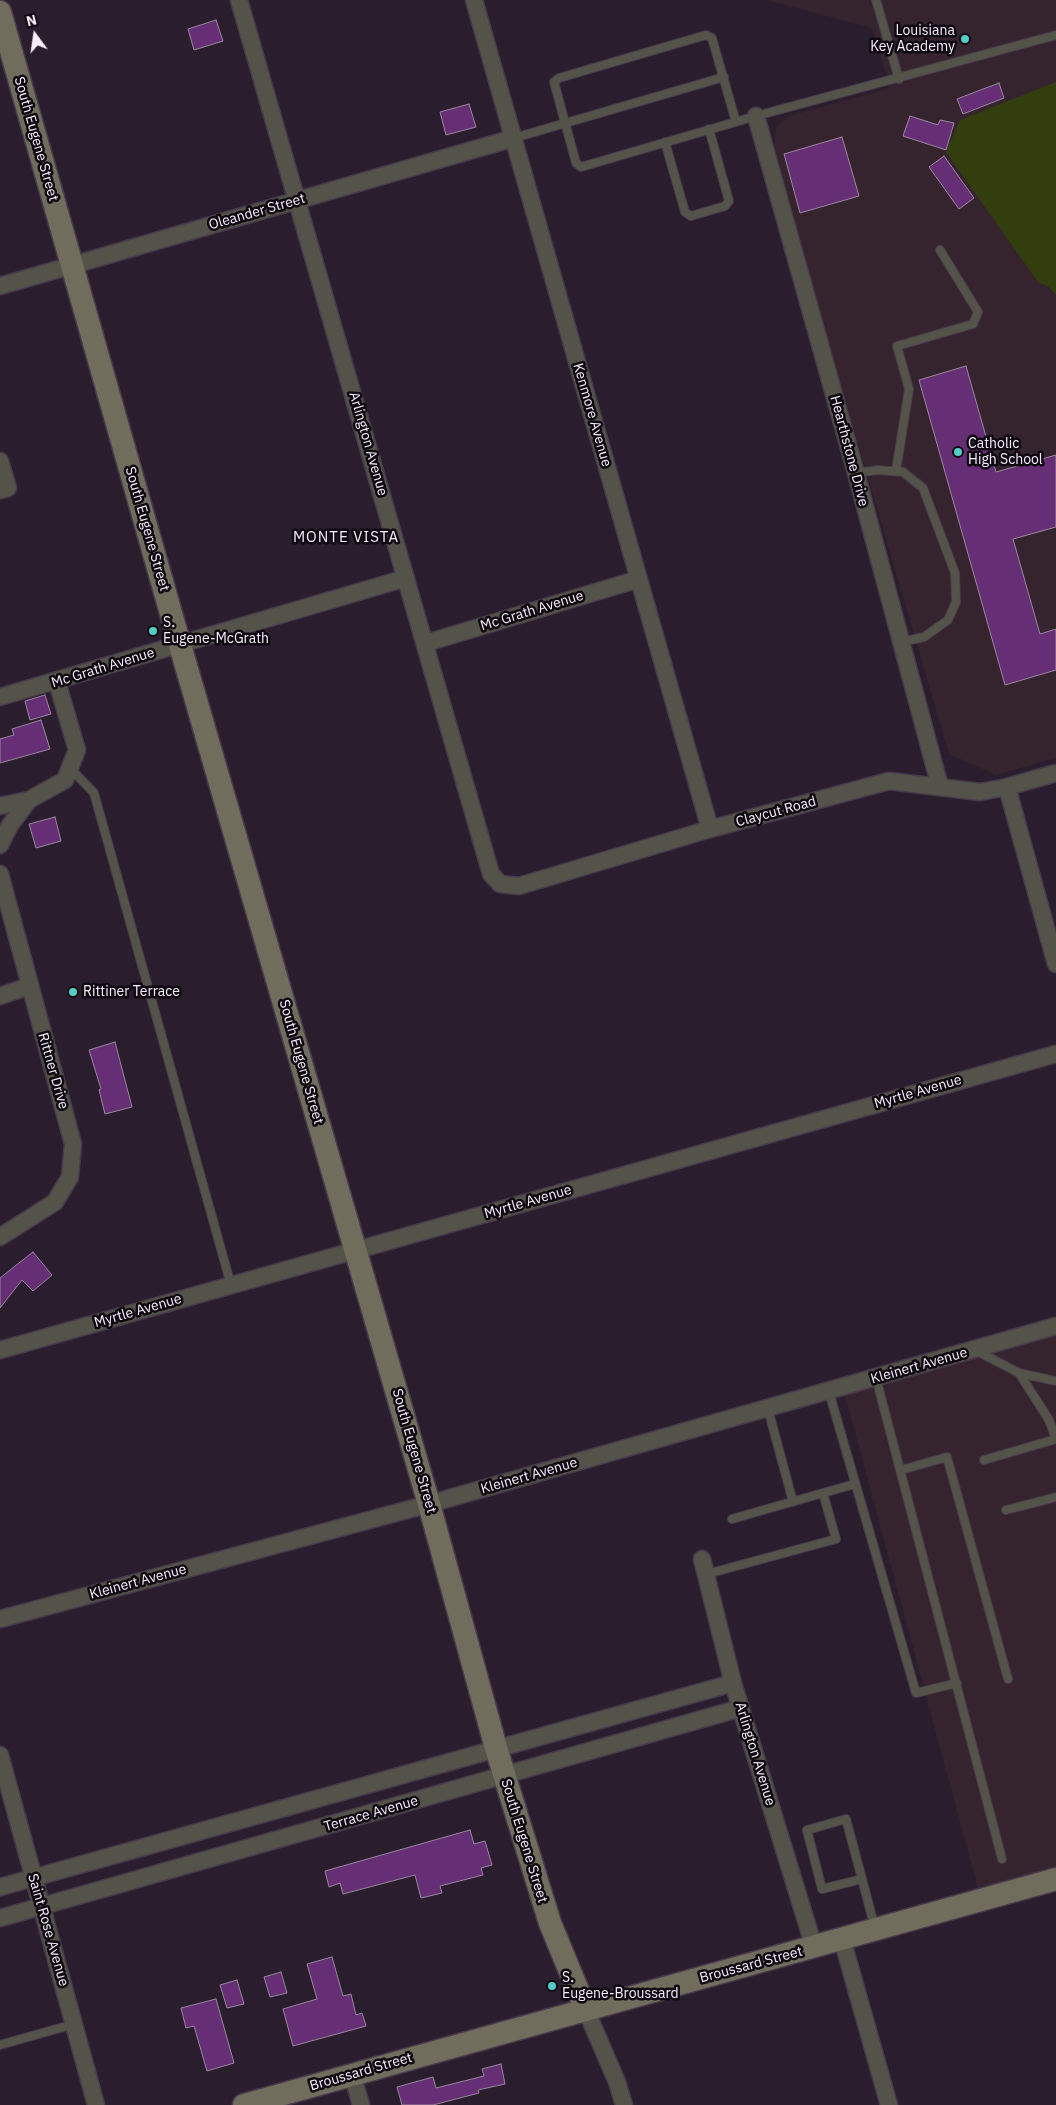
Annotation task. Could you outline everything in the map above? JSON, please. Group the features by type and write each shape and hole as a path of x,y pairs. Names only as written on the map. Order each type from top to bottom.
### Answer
{"street":[{"name":"Arlington Avenue","path":"239,0 426,643 491,874 500,884"},
{"name":"Kenmore Avenue","path":"474,0 710,830"},
{"name":"South Eugene Street","path":"0,12 180,645 429,1504 504,1777 550,1923 617,2082 624,2105"},
{"name":"Hearthstone Drive","path":"756,116 856,473 940,787"},
{"name":"Oleander Street","path":"0,286 514,138"},
{"path":"0,461 4,489"},
{"name":"Mc Grath Avenue","path":"0,697 57,682 406,578"},
{"name":"Mc Grath Avenue","path":"426,643 639,579"},
{"path":"0,806 29,800 65,780 77,750 57,682"},
{"name":"Claycut Road","path":"500,884 519,886 710,830 889,781 980,792 1007,787 1056,773"},
{"path":"1007,787 1056,964"},
{"path":"0,844 10,825 29,800"},
{"name":"Rittner Drive","path":"0,874 73,1144 70,1177 55,1202 0,1237"},
{"path":"0,996 29,986"},
{"name":"Myrtle Avenue","path":"0,1350 1056,1054"},
{"name":"Kleinert Avenue","path":"0,1619 429,1504 1056,1326"},
{"name":"Arlington Avenue","path":"705,1567 733,1683 814,1947"},
{"path":"0,1887 733,1683"},
{"name":"Terrace Avenue","path":"0,1918 504,1777 741,1708"},
{"name":"Saint Rose Avenue","path":"0,1756 96,2105"},
{"name":"Broussard Street","path":"244,2105 1056,1879"},
{"path":"842,1939 889,2105"},
{"path":"352,2074 361,2105"}],"lane":[{"path":"876,0 899,79"},
{"path":"736,122 712,38 706,35 559,78 554,82 576,163 581,167 709,129 736,122 756,116 899,79 1056,35"},
{"path":"514,138 724,77"},
{"path":"665,142 685,212 691,216 725,206 728,201 709,129"},
{"path":"896,471 908,389 897,346 974,324 978,312 940,250"},
{"path":"856,473 878,470 904,472 923,488 955,573 956,602 948,620 924,637 901,642"},
{"path":"70,768 94,793 231,1285"},
{"path":"976,1350 1019,1373 1056,1381"},
{"path":"984,1460 1056,1439 1049,1420 1019,1373"},
{"path":"876,1378 1002,1859"},
{"path":"828,1392 916,1694 957,1683"},
{"path":"768,1409 793,1502"},
{"path":"901,1470 947,1457 1008,1679"},
{"path":"732,1519 855,1484"},
{"path":"705,1567 836,1539 823,1493"},
{"path":"1006,1510 1056,1497"},
{"path":"862,1879 822,1889 807,1830 846,1819 876,1930"},
{"path":"0,2045 74,2024"}],"shaded area":[{"name":"Catholic High School","path":"766,0 1056,0 1056,758 996,775 949,754 830,348 774,143 777,126 789,116 890,88 872,28"},
{"path":"1056,1327 1056,1879 981,1900 843,1388"}],"green space":[{"path":"1056,82 1056,295 1049,287 1038,282 946,152 960,120"}],"building":[{"path":"216,20 223,41 194,50 188,29"},
{"path":"999,83 1004,98 963,114 957,99"},
{"path":"469,104 476,127 446,135 440,112"},
{"path":"910,116 938,125 940,120 954,123 946,150 903,136"},
{"path":"842,137 859,196 800,213 784,154"},
{"path":"944,156 974,198 959,209 929,167"},
{"path":"966,366 996,472 1056,455 1056,527 1013,539 1040,634 1056,629 1056,670 1005,685 919,380"},
{"path":"45,695 51,714 30,720 25,701"},
{"path":"41,720 50,749 0,763 0,739 14,735 12,729"},
{"path":"55,817 61,841 36,848 29,824"},
{"path":"115,1042 132,1107 105,1114 99,1090 101,1089 89,1050"},
{"path":"33,1252 52,1275 33,1291 22,1280 0,1308 0,1278"},
{"path":"470,1830 474,1844 485,1841 492,1865 481,1868 483,1875 440,1886 442,1893 421,1898 415,1875 343,1894 340,1883 329,1887 325,1871"},
{"path":"332,1957 343,1996 351,1994 356,2015 362,2013 366,2026 293,2046 283,2009 317,1999 307,1964"},
{"path":"281,1972 287,1993 270,1997 264,1977"},
{"path":"237,1980 244,2004 227,2008 220,1985"},
{"path":"216,1999 234,2063 207,2071 194,2026 186,2028 181,2008"},
{"path":"501,2064 505,2084 478,2090 479,2093 433,2105 402,2105 397,2087 433,2077 436,2088 484,2076 482,2069"}],"place":[{"name":"Louisiana Key Academy","path":"965,39"},
{"name":"Catholic High School","path":"958,452"},
{"name":"S. Eugene-McGrath","path":"153,631"},
{"name":"Rittiner Terrace","path":"73,992"},
{"name":"S. Eugene-Broussard","path":"552,1986"}],"district":[{"name":"MONTE VISTA","path":"346,538"}]}
